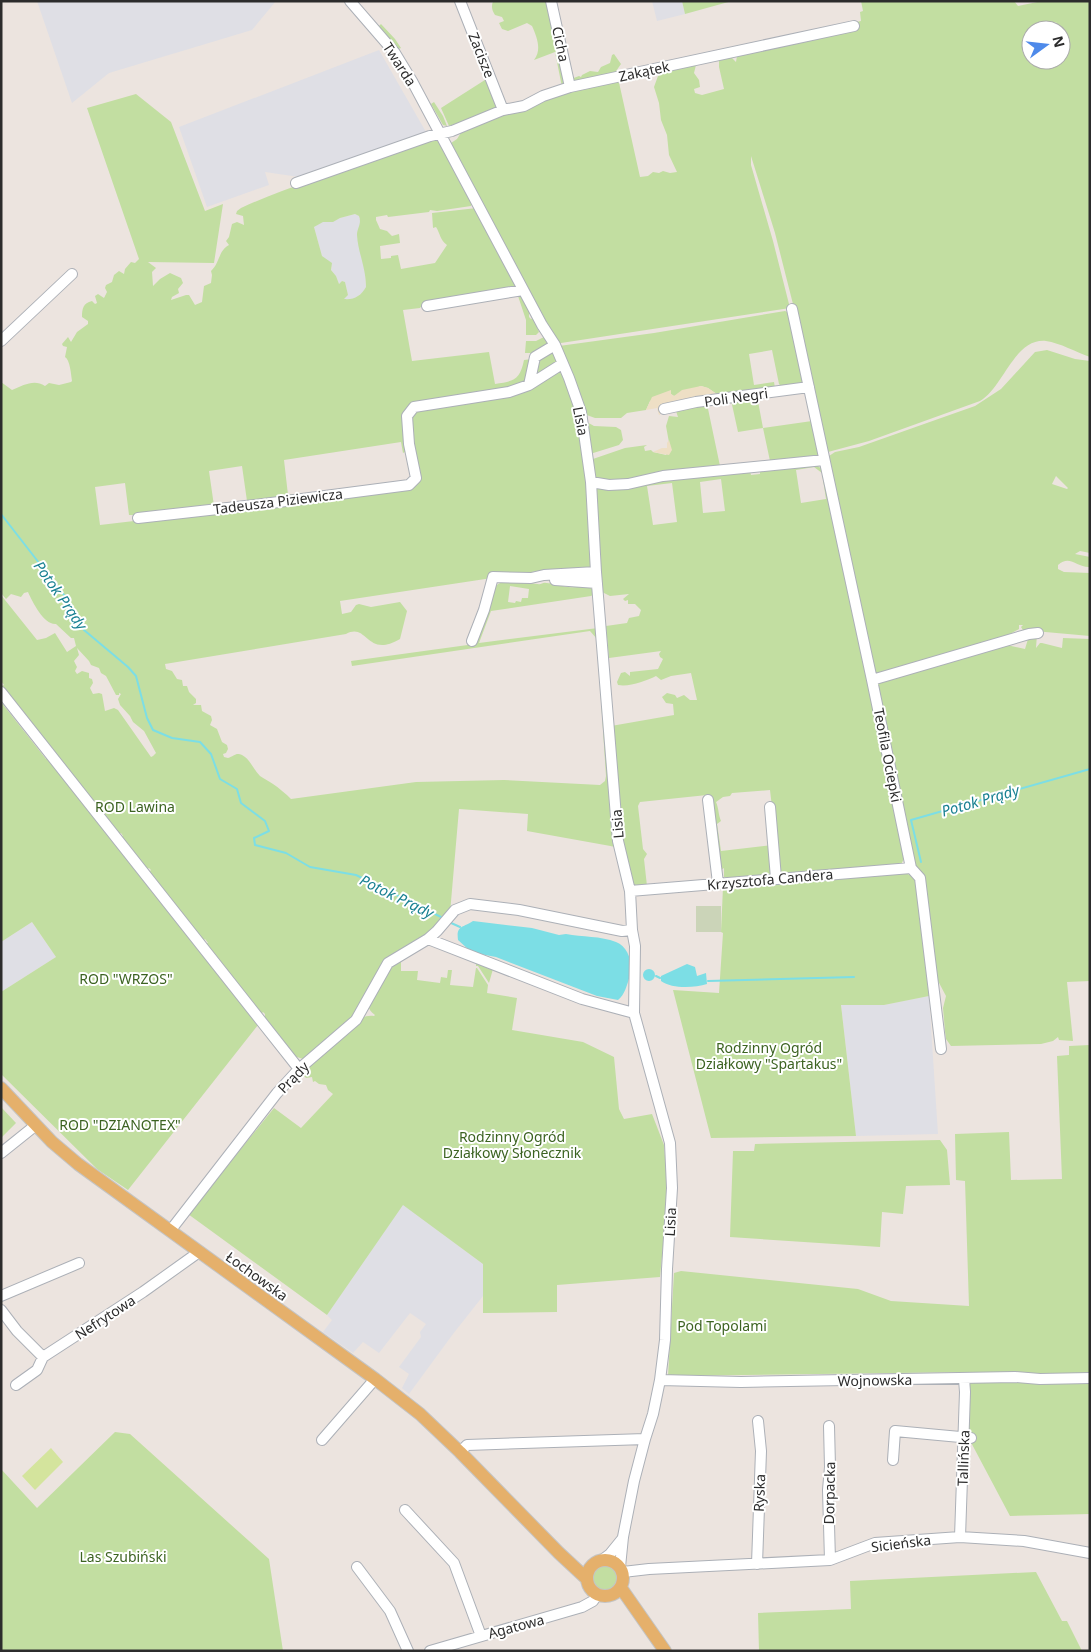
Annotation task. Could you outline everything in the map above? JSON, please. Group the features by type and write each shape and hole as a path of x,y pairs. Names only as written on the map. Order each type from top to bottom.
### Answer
{"main road":[{"name":"Łochowska","path":"1,1088 72,1160 375,1379 420,1414 460,1452 559,1554 587,1579"},
{"name":"Łochowska","path":"559,1554 581,1562 599,1561"},
{"path":"599,1561 612,1561 622,1570 624,1581 617,1591 603,1596 590,1588 587,1579 589,1569 599,1561"},
{"path":"617,1591 639,1612 665,1650"}],"street":[{"name":"Twarda","path":"350,1 395,53 441,134"},
{"name":"Zacisze","path":"460,1 503,110"},
{"name":"Cicha","path":"550,1 570,87"},
{"name":"Zakątek","path":"296,182 430,136 441,134 503,110 524,106 543,96 570,87 854,26"},
{"name":"Lisia","path":"441,134 523,290 555,345 581,412 591,482 618,841 630,891 636,961 634,1013 670,1143 672,1188 665,1340 660,1380 654,1414 634,1481 623,1537 622,1570"},
{"path":"1,341 72,274"},
{"path":"427,306 523,290"},
{"name":"Teofila Ociepki","path":"792,309 911,868 920,878 940,1049"},
{"path":"529,385 535,357 555,345"},
{"path":"529,385 562,364"},
{"name":"Tadeusza Piziewicza","path":"138,518 410,485 416,478 409,444 407,416 414,407 509,392 529,385"},
{"name":"Poli Negri","path":"664,409 696,402 809,387"},
{"path":"591,482 609,485 628,484 663,476 824,460"},
{"path":"472,640 484,610 492,577 597,577"},
{"path":"872,680 1020,636 1038,633"},
{"path":"1,692 299,1069"},
{"path":"708,800 718,883"},
{"path":"770,807 776,878"},
{"name":"Krzysztofa Candera","path":"630,891 911,868"},
{"name":"Prądy","path":"170,1231 277,1093 299,1069 356,1020 388,963 428,939 438,931 455,910 470,904 519,910 622,931 632,930"},
{"path":"428,939 582,999 634,1013"},
{"path":"1,1153 36,1125"},
{"name":"Nefrytowa","path":"16,1385 37,1370 43,1357 143,1292 200,1252"},
{"path":"1,1296 79,1263"},
{"path":"1,1310 17,1331 43,1357"},
{"name":"Wojnowska","path":"660,1380 741,1382 1015,1377 1040,1379 1090,1378"},
{"path":"322,1440 375,1379"},
{"name":"Tallińska","path":"960,1537 967,1437 964,1379"},
{"name":"Ryska","path":"757,1564 761,1451 758,1422"},
{"name":"Dorpacka","path":"830,1426 828,1490 830,1560"},
{"path":"893,1460 895,1431 967,1437"},
{"path":"460,1452 467,1445 645,1440"},
{"path":"404,1510 454,1563 481,1636"},
{"name":"Lisia","path":"599,1561 610,1554 623,1537"},
{"name":"Sicieńska","path":"622,1570 830,1560 875,1543 960,1537 1024,1541 1090,1553"},
{"path":"357,1567 390,1612 408,1651"},
{"name":"Agatowa","path":"430,1651 586,1606 593,1601 597,1594"}],"shaded area":[{"path":"37,1 276,1 252,30 109,73 72,103"},
{"path":"652,1 682,1 685,14 657,21"},
{"path":"379,50 426,132 299,177 265,172 269,185 207,207 179,127"},
{"path":"355,214 359,216 361,223 357,234 365,267 366,287 353,300 343,299 348,295 345,282 342,281 339,284 331,270 332,267 322,256 314,227 323,221 336,220"},
{"path":"32,922 56,957 1,992 1,942"},
{"path":"929,996 938,1134 856,1136 841,1004 884,1005"},
{"path":"403,1204 483,1264 483,1296 409,1394 402,1388 409,1374 399,1367 421,1337 420,1332 426,1324 410,1313 379,1353 363,1342 353,1353 323,1332 332,1320 327,1315"}],"green space":[{"path":"493,1 548,1 567,78 562,87 555,52 534,60 538,48 532,26 527,23 508,31 502,29 499,23 504,21 502,17 495,15 492,7"},
{"path":"682,1 732,1 685,14"},
{"path":"861,1 1014,1 1018,6 1042,1 1090,1 1090,357 1051,342 1035,342 1017,355 996,385 980,401 869,441 828,452 825,450 794,308 775,233 751,156 751,165 790,308 561,343 555,342 452,151 451,143 457,139 469,120 449,126 441,108 488,78 498,107 488,117 570,83 571,79 581,77 590,71 598,72 601,67 610,63 614,54 621,64 614,74 618,78 640,177 648,176 653,172 677,172 669,155 667,135 661,120 659,103 654,87 661,71 694,63 696,65 694,73 699,80 700,87 694,89 695,93 702,95 724,89 719,58 730,56 736,62 737,56 790,37 861,21 860,12 863,11"},
{"path":"381,24 401,48 396,50 379,29"},
{"path":"136,94 171,122 205,211 223,204 214,263 148,262 156,268 152,272 153,286 170,273 181,278 183,283 178,289 179,293 172,297 171,300 189,295 195,305 202,302 204,286 211,283 211,271 223,250 229,245 226,241 232,224 237,222 244,225 243,216 236,214 241,208 288,189 437,137 471,197 471,206 376,217 380,229 387,231 392,236 399,234 400,243 380,246 381,259 398,255 401,269 435,263 447,245 441,239 436,227 433,228 432,213 477,208 517,285 516,289 505,292 434,301 423,304 420,308 403,310 412,361 489,352 495,384 507,382 518,376 524,360 532,359 529,377 515,388 411,406 404,414 407,446 403,453 401,442 284,460 288,495 302,493 296,497 283,501 247,501 242,466 209,471 214,506 237,504 222,507 129,515 125,483 95,487 100,525 355,495 409,486 417,481 409,429 412,413 416,410 517,392 557,371 563,375 571,387 583,441 589,487 594,564 598,556 594,553 597,546 593,485 612,487 666,478 750,471 751,475 760,474 760,469 808,463 814,463 823,470 868,672 905,856 901,865 780,876 770,790 732,793 730,796 723,797 716,802 721,821 717,824 721,851 772,845 773,873 769,876 732,880 724,877 724,868 721,870 715,838 712,807 707,795 640,802 638,806 643,849 647,854 644,859 647,886 636,887 631,885 627,874 620,835 624,830 618,820 611,726 674,715 673,704 666,703 662,697 667,693 675,695 677,698 684,695 690,700 697,700 691,673 671,676 661,680 656,676 643,682 618,685 617,682 621,673 625,672 630,676 630,672 658,669 663,659 659,654 661,651 609,658 606,626 627,623 629,618 639,616 641,610 635,604 628,604 628,600 625,601 623,599 629,594 610,596 602,592 600,580 596,577 600,570 596,569 594,565 591,569 538,571 340,601 342,614 351,612 359,604 371,607 400,602 407,611 400,639 389,644 380,645 374,643 359,633 353,632 165,664 166,669 172,671 177,679 182,680 183,686 187,686 189,692 196,699 196,703 193,705 201,705 202,711 211,716 210,725 217,729 222,742 227,745 228,749 223,754 224,757 242,755 260,776 278,787 291,799 416,782 504,780 600,785 605,781 606,776 597,639 590,631 352,666 351,661 475,644 494,588 503,582 557,584 595,590 595,593 591,596 491,611 479,643 598,628 615,836 613,842 616,847 527,831 528,814 459,809 450,913 437,934 418,942 419,946 401,960 401,971 418,971 417,980 440,983 441,977 447,978 448,970 452,970 450,985 473,987 477,968 488,985 487,993 517,998 512,1030 583,1042 614,1057 619,1109 624,1119 652,1114 664,1145 668,1194 660,1277 557,1285 557,1312 483,1313 483,1264 403,1205 327,1315 188,1214 274,1108 301,1128 333,1094 326,1085 313,1082 312,1077 306,1078 299,1070 303,1062 311,1061 329,1048 303,1059 294,1056 265,1021 265,1014 263,1012 259,1013 205,946 205,943 208,943 205,939 202,942 148,873 151,870 149,868 146,870 120,838 123,836 121,833 117,835 1,690 1,686 4,685 1,681 1,595 37,640 55,633 67,652 76,646 74,638 71,638 56,624 47,621 43,617 28,592 24,593 21,597 11,594 6,599 1,593 1,382 12,390 33,383 45,386 49,383 59,385 71,382 70,367 65,357 67,347 62,344 68,337 71,342 77,332 88,324 88,321 82,317 85,305 92,301 95,304 97,303 95,296 98,294 104,298 107,292 106,285 112,282 114,275 119,271 124,274 125,269 131,262 135,263 139,259 87,108","holes":["355,214 360,219 357,235 366,287 362,293 351,299 344,299 348,295 345,282 342,281 339,284 331,270 332,263 322,256 314,227 323,222 333,222","814,467 822,473 826,499 801,503 796,470","721,479 725,511 703,513 700,482","672,483 677,522 653,525 647,486","510,586 529,589 528,598 522,598 521,602 516,601 515,603 508,602","77,648 91,665 99,668 101,673 106,676 116,695 121,694 118,699 120,705 133,722 144,731 156,753 153,756 151,757 118,710 114,708 105,711 102,694 93,694 90,688 93,683 92,679 89,678 89,673 82,671 77,674 75,671 77,667 74,661 79,655","403,952 406,954 386,968 369,1002 369,1008 375,1015 362,1018 346,1033 345,1024 355,1020 379,974 388,961"]},
{"path":"434,102 447,126 443,125 431,104"},
{"path":"516,294 524,296 531,311 529,317 533,318 539,332 536,335 526,335 526,320 518,296 485,300"},
{"path":"785,311 789,313 804,379 802,384 782,387 779,384 772,350 749,354 754,385 774,382 775,388 721,397 708,388 701,386 674,396 671,394 671,391 650,401 646,410 627,413 621,418 595,418 584,414 559,346 654,333"},
{"path":"544,337 549,341 550,345 536,353 525,353 526,341 536,341"},
{"path":"1047,350 1075,359 1090,361 1090,553 1080,551 1075,554 1090,557 1090,567 1066,561 1058,565 1058,569 1064,572 1090,573 1090,636 1023,630 1021,627 1023,625 1019,625 1019,629 1010,634 877,676 872,670 829,456 835,452 859,447 975,406 1001,389 1035,352","holes":["1056,476 1068,488 1052,484"]},
{"path":"550,351 554,352 557,363 533,378 537,361"},
{"path":"757,396 763,428 738,432 731,400"},
{"path":"707,404 720,466 642,479 595,481 590,460 625,448 647,445 644,447 645,451 651,450 666,455 670,448 666,426 669,416 678,417 676,411"},
{"path":"585,421 594,426 616,427 621,430 623,440 619,445 590,454"},
{"path":"812,421 819,457 770,461 763,428"},
{"path":"1037,634 1036,648 1042,643 1062,648 1063,638 1090,639 1090,981 1067,982 1073,1041 1059,1040 1058,1037 1053,1041 1041,1044 951,1046 946,1039 945,1031 943,1008 946,996 937,979 878,685 881,680 1002,644 1025,649 1028,639"},
{"path":"1,702 46,759 48,758 258,1025 128,1190 97,1169 1,1074 1,992 56,957 32,922 1,942"},
{"name":"Rodzinny Ogród Działkowy \"Spartakus\"","path":"906,873 915,878 929,996 884,1005 841,1005 856,1136 711,1138 673,990 719,993 723,933 721,932 723,887"},
{"path":"696,906 721,906 721,932 696,932"},
{"path":"476,962 493,969 489,983 478,966 476,966"},
{"name":"Pod Topolami","path":"1090,1045 1090,1376 970,1376 970,1372 668,1376 674,1273 681,1271 858,1289 891,1301 969,1306 965,1181 956,1180 955,1134 1009,1132 1011,1180 1062,1179 1057,1056 1069,1055 1069,1046"},
{"path":"1,1107 16,1123 1,1138"},
{"path":"940,1140 947,1150 950,1185 906,1186 903,1214 882,1212 880,1247 730,1237 733,1151 754,1151 755,1144"},
{"path":"999,1380 1090,1381 1090,1514 1010,1516 966,1433 970,1383 987,1381 993,1383"},
{"name":"Las Szubiński","path":"115,1432 130,1434 269,1559 283,1651 1,1651 1,1469 37,1508"},
{"path":"51,1448 63,1462 35,1490 22,1476"},
{"path":"605,1566 614,1569 617,1578 614,1587 605,1590 596,1587 593,1578 596,1569"},
{"path":"1036,1572 1062,1621 1067,1621 1082,1651 759,1651 758,1613 851,1609 850,1581"}],"sand":[{"path":"701,386 708,388 721,397 659,415 657,408 646,410 652,397 671,390 671,394 674,396 682,390"},
{"path":"669,440 672,450 669,455 653,452 667,448"}],"water":[{"path":"473,921 532,928 559,935 566,934 616,942 627,952 631,966 630,976 624,992 618,1000 597,996 496,957 469,950 458,940 458,932 459,929"},
{"path":"687,964 695,967 697,976 706,973 707,984 683,987 666,984 661,981 661,976"},
{"path":"647,969 651,969 655,975 651,981 647,981 643,977 643,973"}],"waterway":[{"name":"Potok Prądy","path":"1,514 71,604 84,630 136,676 147,718 153,730 172,738 200,742 211,754 220,779 237,789 241,803 265,821 269,831 254,838 255,845 286,853 310,867 356,875 443,918"},
{"name":"Potok Prądy","path":"921,862 911,820 1090,769"},
{"name":"Potok Prądy","path":"449,922 460,927"},
{"path":"656,976 660,978"},
{"name":"Potok Prądy","path":"708,981 854,977"}],"park label":[{"name":"ROD Lawina","path":"135,806"},
{"name":"ROD \"WRZOS\"","path":"126,978"},
{"name":"ROD \"DZIANOTEX\"","path":"120,1124"},
{"name":"Rodzinny Ogród Działkowy Słonecznik","path":"512,1144"}]}
